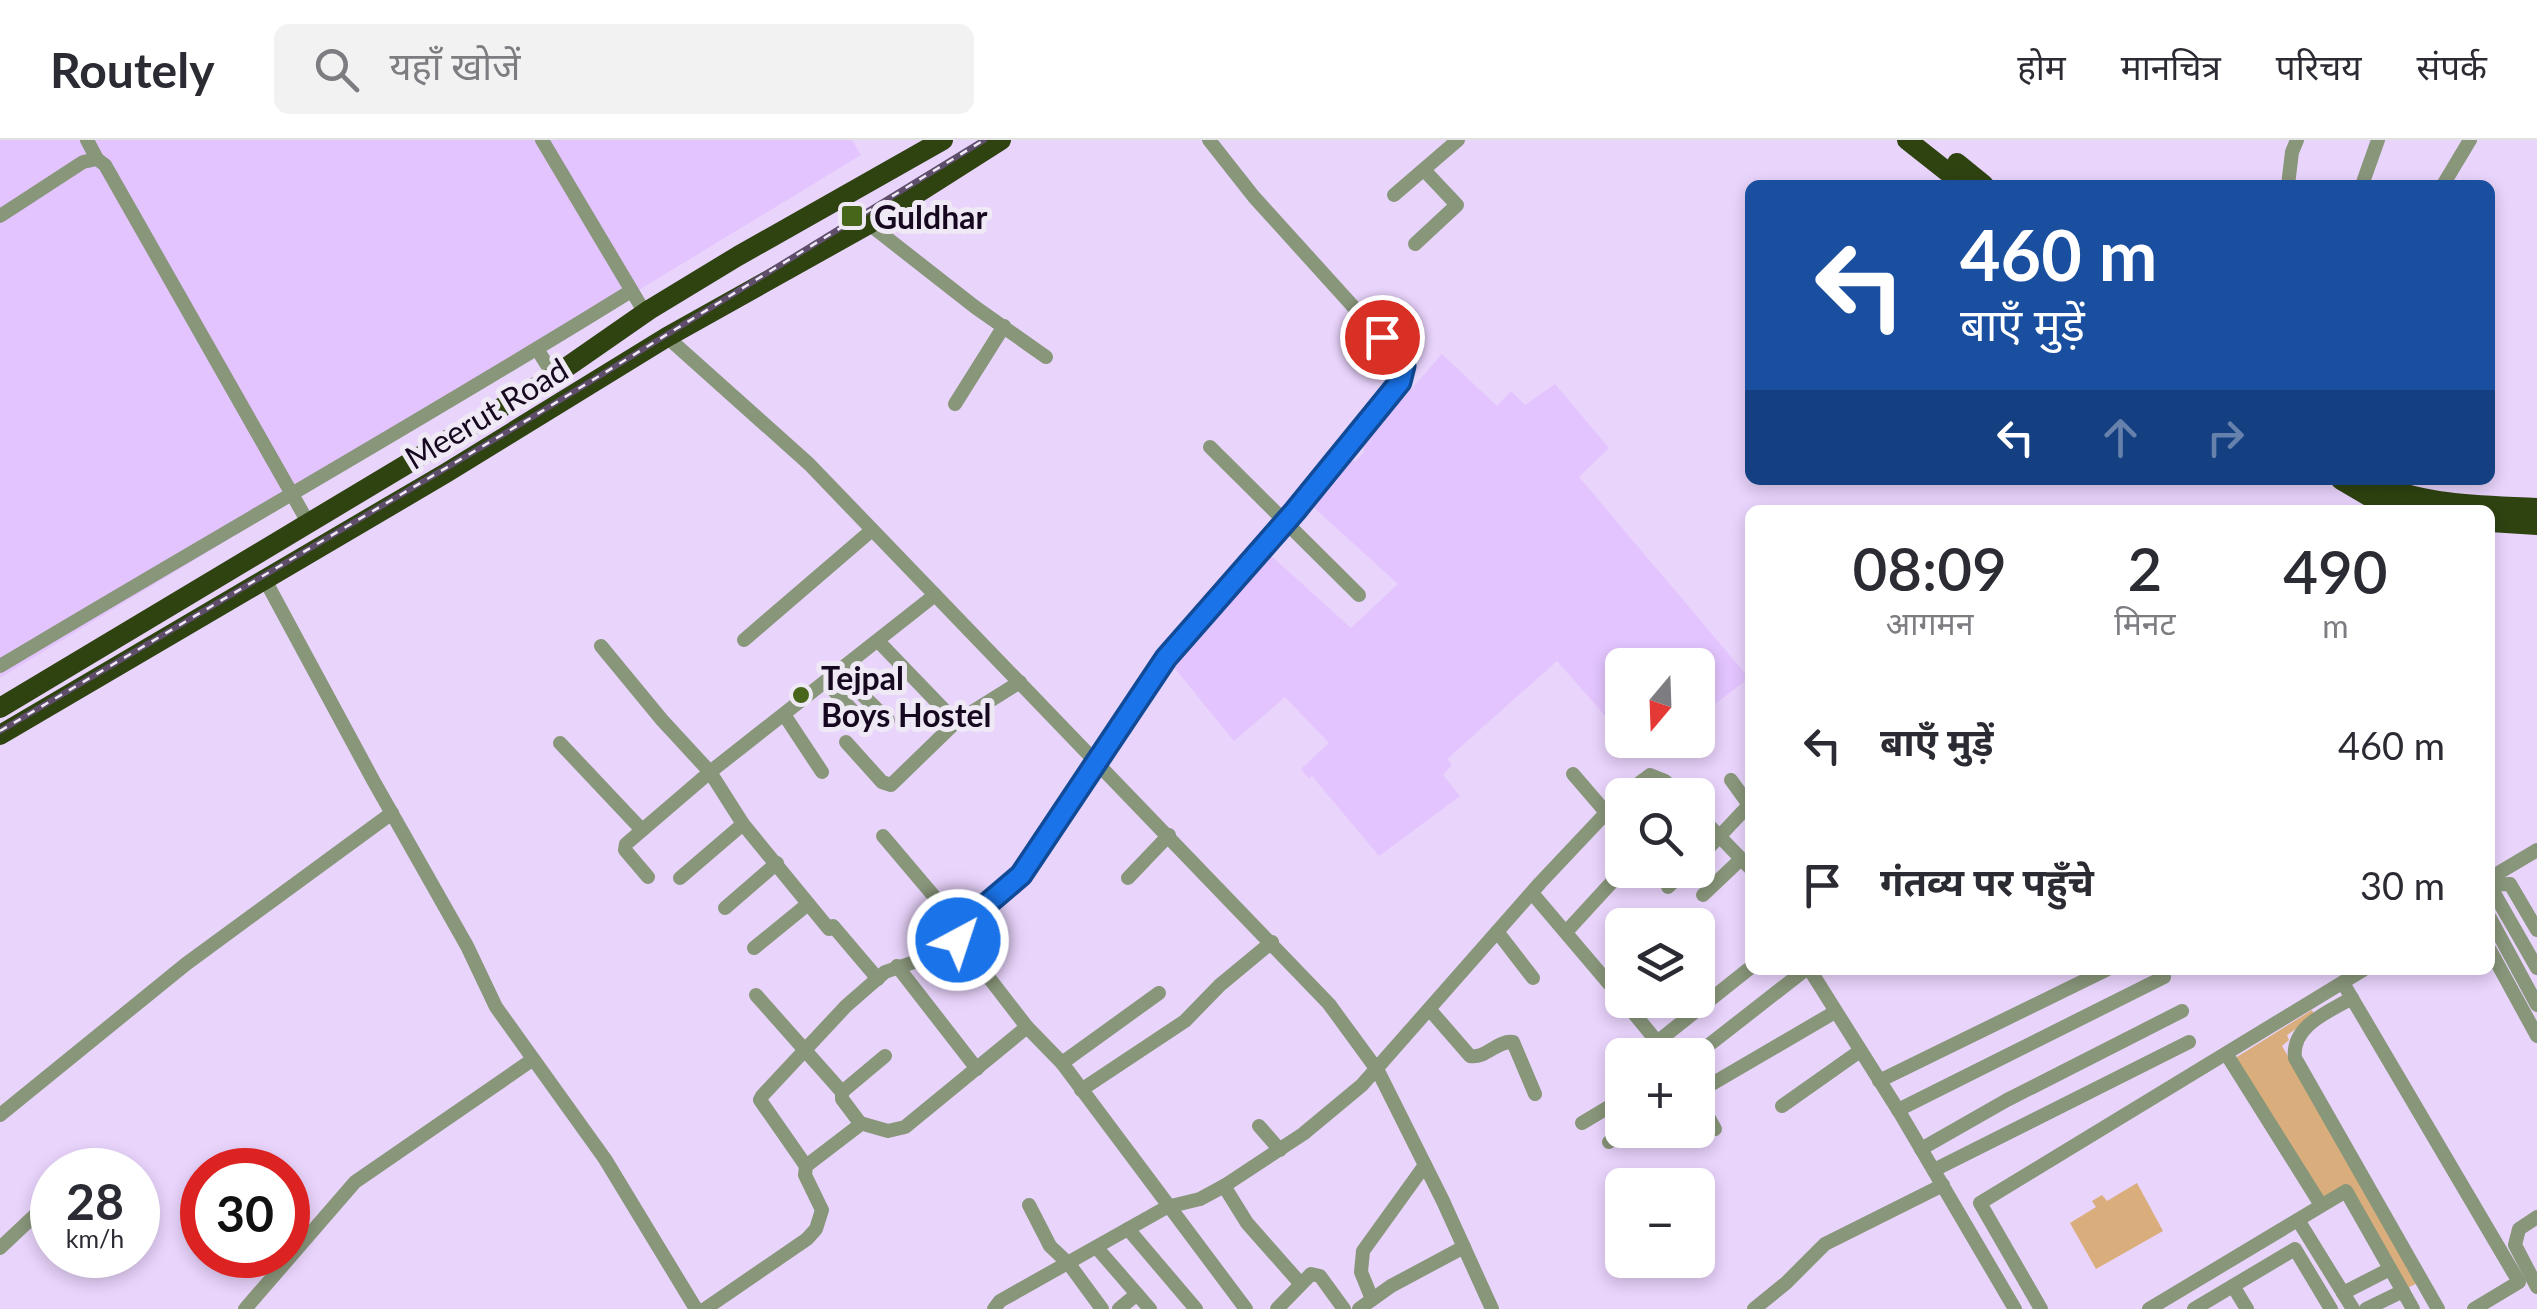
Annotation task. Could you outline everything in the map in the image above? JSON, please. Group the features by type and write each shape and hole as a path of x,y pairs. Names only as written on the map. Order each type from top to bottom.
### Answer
{"highway":[{"name":"Meerut Road","path":"0,708 554,376 645,313 943,140"},
{"name":"Meerut Road","path":"0,735 446,474 667,337 869,224 1000,140"},
{"path":"1907,140 1958,180"},
{"path":"1928,140 1978,180"},
{"path":"2349,485 2392,505"},
{"path":"2378,485 2446,503 2482,505"},
{"path":"2495,506 2537,508"},
{"path":"2495,522 2537,525"}],"street":[{"path":"87,140 105,165 309,524"},
{"path":"542,140 645,313"},
{"path":"705,1309 807,1238 816,1229 822,1210 805,1175 806,1166 760,1100 804,1050 878,978 897,966 922,959 1021,875 1166,658 1400,382 1404,366 1254,197 1209,140"},
{"path":"1394,195 1458,140"},
{"path":"2289,180 2297,140"},
{"path":"2364,180 2378,140"},
{"path":"2446,180 2470,140"},
{"path":"0,216 83,162 98,159"},
{"path":"1415,244 1456,205 1424,170"},
{"path":"869,224 930,274 1046,357"},
{"path":"0,666 293,496 631,292"},
{"path":"956,404 1004,326"},
{"path":"667,337 808,464 1329,1004 1378,1071 1492,1309"},
{"path":"538,350 554,376"},
{"path":"1210,446 1359,595"},
{"path":"744,640 872,530"},
{"path":"264,578 468,946 496,1007 604,1159 696,1309"},
{"path":"648,876 624,848 642,830 935,595"},
{"path":"878,642 956,722"},
{"path":"601,646 710,772 743,824 808,904 878,978"},
{"path":"839,672 888,720"},
{"path":"846,742 882,782 891,785 956,722 1020,682"},
{"path":"827,683 864,723"},
{"path":"785,716 822,772"},
{"path":"560,742 642,830"},
{"path":"1573,774 1605,811"},
{"path":"1731,780 1745,799"},
{"path":"1715,842 1745,809"},
{"path":"0,1115 186,964 392,813"},
{"path":"994,1309 1000,1301 1167,1208 1200,1199 1224,1186 1280,1150 1378,1071 1532,892 1605,815"},
{"path":"680,878 743,824"},
{"path":"1715,832 1745,862"},
{"path":"1128,878 1169,835"},
{"path":"883,836 1028,1027 1062,1063 1246,1309"},
{"path":"2495,879 2537,850"},
{"path":"725,908 776,863"},
{"path":"1703,895 1745,864"},
{"path":"2495,883 2510,884 2537,930"},
{"path":"1566,932 1606,888"},
{"path":"1532,892 1605,979"},
{"path":"2495,892 2537,968"},
{"path":"754,948 808,904"},
{"path":"2495,927 2537,1005"},
{"path":"1499,934 1534,978"},
{"path":"1081,1090 1186,1021 1272,942"},
{"path":"2495,959 2537,1036"},
{"path":"897,966 978,1068"},
{"path":"1662,1038 1745,972"},
{"path":"1715,1041 1801,975"},
{"path":"1811,975 1898,1110 2015,1309"},
{"path":"1879,1081 2096,975"},
{"path":"2040,1309 1980,1203 2356,975"},
{"path":"1898,1110 2164,976"},
{"path":"2343,984 2519,1282 2474,1309"},
{"path":"1062,1063 1159,993"},
{"path":"756,995 842,1092 842,1098 860,1122 888,1131 905,1126 1028,1027"},
{"path":"2352,998 2303,1030 2294,1049 2295,1058 2438,1309"},
{"path":"1430,1010 1470,1056 1479,1057 1504,1042 1513,1042 1535,1094"},
{"path":"1921,1149 2007,1100 2182,1011"},
{"path":"1715,1085 1835,1012"},
{"path":"1638,1018 1654,1038"},
{"path":"1934,1170 2190,1042"},
{"path":"1782,1106 1860,1051"},
{"path":"842,1092 884,1056"},
{"path":"2227,1056 2320,1205"},
{"path":"244,1309 354,1182 532,1060"},
{"path":"1582,1124 1605,1110"},
{"path":"806,1166 860,1122"},
{"path":"1259,1126 1280,1150"},
{"path":"1425,1165 1362,1251 1366,1304 1464,1247"},
{"path":"1754,1309 1786,1284 1825,1244 1943,1185"},
{"path":"1224,1186 1246,1223 1300,1282"},
{"path":"2149,1309 2346,1191 2412,1309"},
{"path":"1028,1205 1050,1246 1069,1264 1102,1309"},
{"path":"2537,1217 2519,1229 2515,1245 2537,1287"},
{"path":"0,1248 30,1220"},
{"path":"2298,1220 2352,1309"},
{"path":"1128,1229 1196,1309"},
{"path":"1096,1248 1150,1309"},
{"path":"2194,1309 2294,1249 2331,1309"},
{"path":"2343,1293 2390,1269"},
{"path":"1277,1309 1311,1274 1320,1276 1340,1307"},
{"path":"2233,1286 2246,1309"},
{"path":"2366,1309 2402,1291"},
{"path":"1119,1309 1137,1294"}],"shaded area":[{"path":"0,140 852,140 861,155 0,678"},
{"path":"1442,354 1497,406 1511,391 1525,405 1555,384 1609,448 1579,477 1745,673 1745,681 1715,704 1715,648 1605,648 1605,716 1557,661 1447,759 1452,765 1443,775 1460,796 1379,856 1312,776 1309,779 1301,769 1329,743 1285,697 1234,741 1168,660 1268,553 1351,628 1398,584 1311,505 1350,460 1356,461 1364,452 1364,444"},
{"path":"2312,1010 2315,1016 2287,1035 2289,1040 2282,1046 2419,1282 2404,1290 2346,1191 2322,1202 2232,1060"},
{"path":"2137,1183 2163,1231 2096,1269 2070,1223 2096,1207 2092,1201 2102,1195 2107,1201"}],"railway":[{"path":"0,731 534,416 984,140"}],"place":[{"name":"Guldhar","path":"852,216"},
{"name":"Tejpal Boys Hostel","path":"801,695"}],"route":[{"path":"958,940 960,927 1021,875 1166,658 1295,511 1400,382 1404,366 1382,337"}]}
